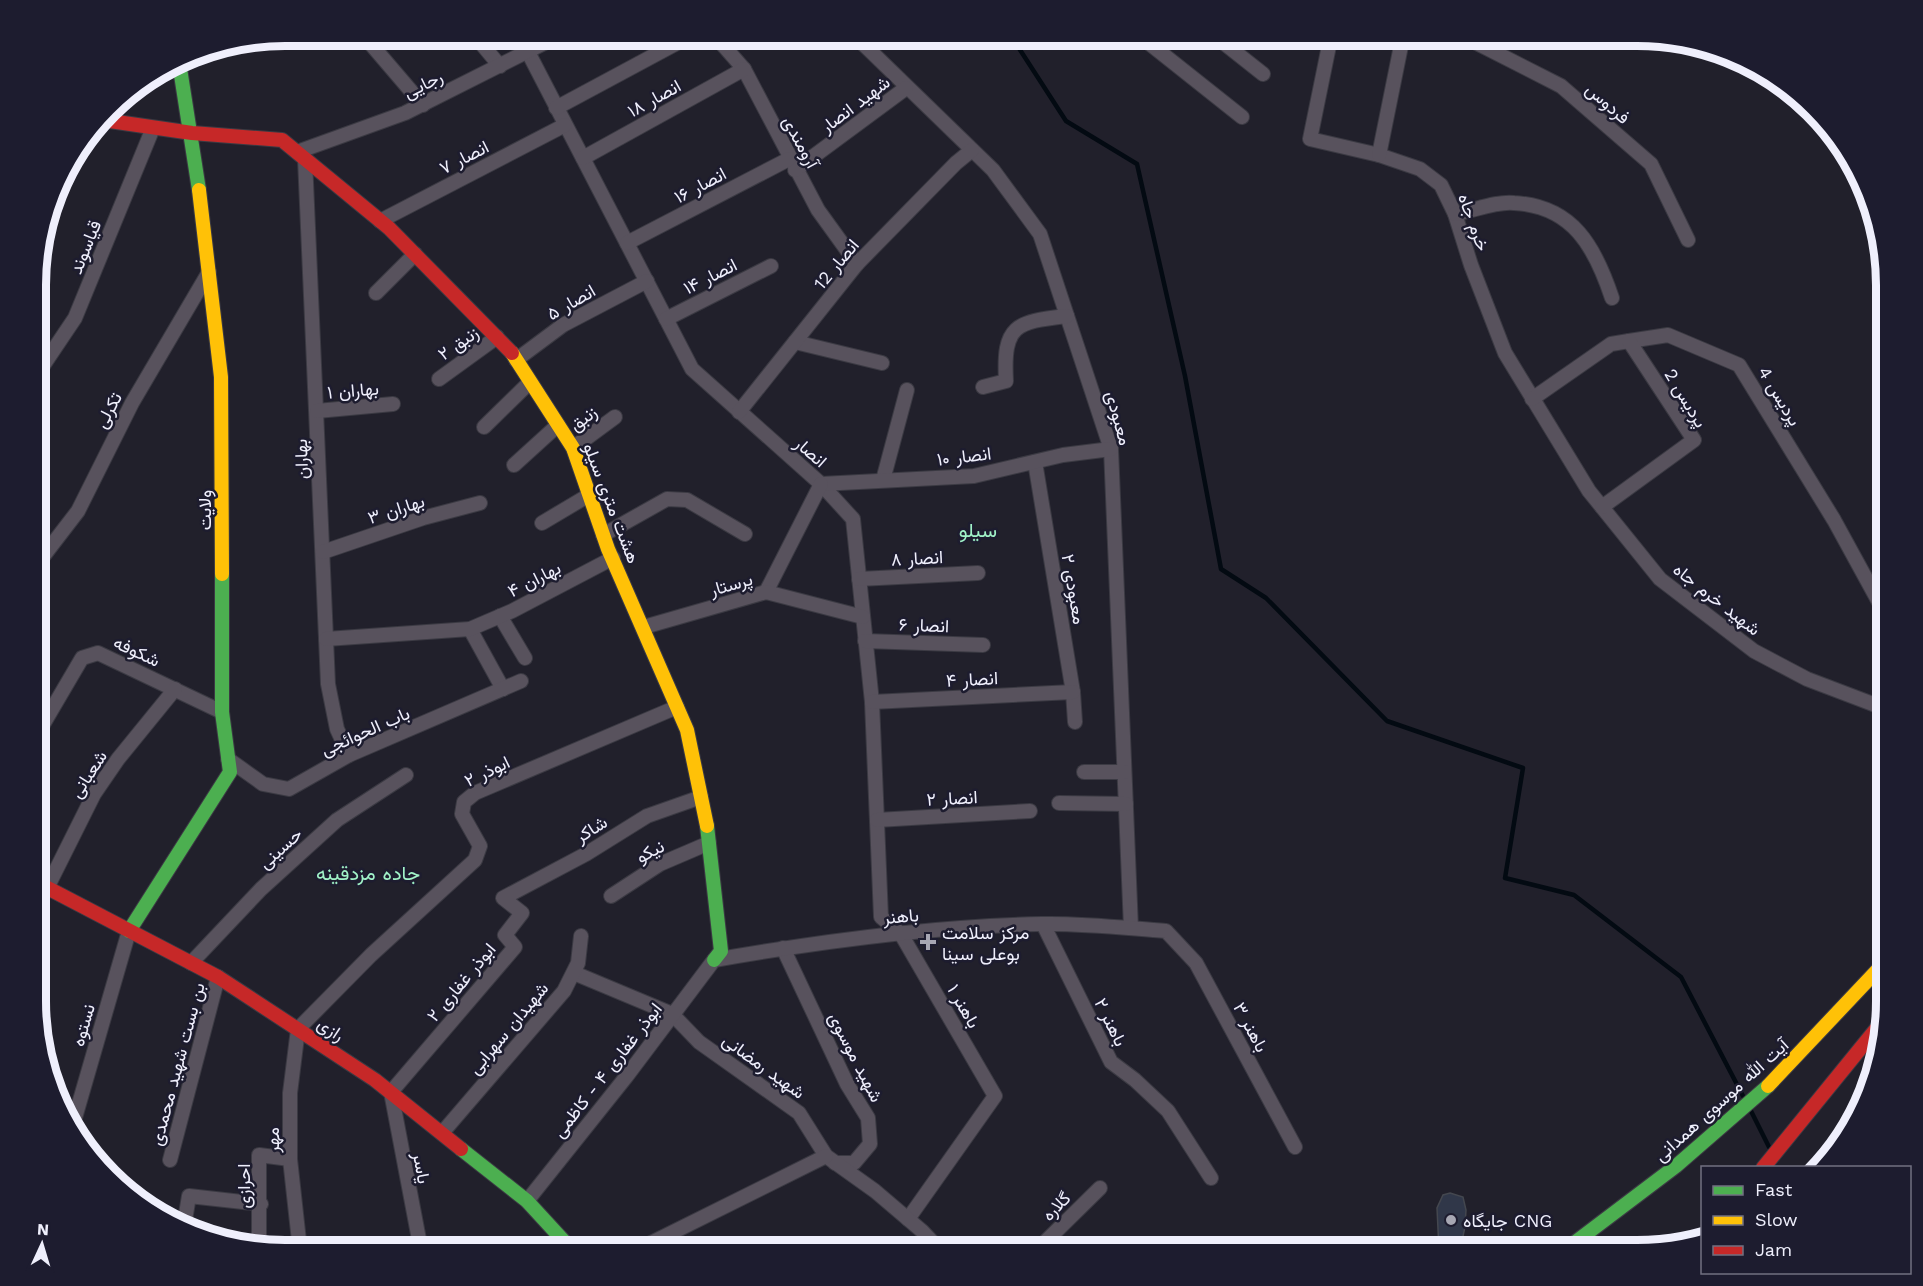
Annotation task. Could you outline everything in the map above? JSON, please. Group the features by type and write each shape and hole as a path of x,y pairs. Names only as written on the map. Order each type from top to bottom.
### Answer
{"main road":[{"name":"ولایت","path":"129,931 230,772 222,712 221,377 192,133 181,71"},
{"name":"هشت متری سیلو","path":"112,121 192,133 282,140 380,221 497,337 516,360 573,448 612,558 687,730 709,843 721,951 714,960"},
{"name":"رازی","path":"47,887 218,977 391,1092 527,1201 563,1240"},
{"name":"آیت الله موسوی همدانی","path":"1578,1240 1676,1166 1782,1073 1876,973"},
{"path":"1764,1166 1874,1033"}],"street":[{"path":"373,46 423,105"},
{"path":"484,46 501,66"},
{"name":"رجایی","path":"301,156 423,105 539,46"},
{"path":"556,108 671,46"},
{"name":"آرومندی","path":"724,46 744,69 792,165 818,210 857,264"},
{"name":"معبودی","path":"865,46 993,170 1040,234 1111,449 1131,928"},
{"path":"1153,46 1242,117"},
{"path":"1228,46 1263,74"},
{"name":"خرم جاه","path":"1328,46 1310,139 1379,155 1420,169 1441,185 1455,214 1471,265 1505,353 1532,399"},
{"path":"1379,155 1401,46"},
{"name":"فردوس","path":"1483,46 1561,86 1651,164 1688,240"},
{"name":"انصار","path":"528,52 692,369 821,484 853,519 872,702 881,916 901,934"},
{"name":"انصار ۱۸","path":"582,158 744,69"},
{"name":"شهید انصار","path":"792,165 906,88"},
{"name":"انصار ۷","path":"380,221 565,125"},
{"name":"قیاسوند","path":"47,359 75,318 153,128"},
{"name":"انصار 12","path":"739,412 857,264 956,163 972,150"},
{"name":"بهاران","path":"301,156 317,411 330,695 337,729 349,755"},
{"name":"انصار ۱۶","path":"627,243 792,165"},
{"path":"1455,214 1512,202 1553,210 1583,237 1604,275 1612,298"},
{"path":"376,293 415,254"},
{"name":"انصار ۱۴","path":"666,319 771,266"},
{"name":"تکرلی","path":"47,551 78,511 132,403 209,272"},
{"name":"انصار ۵","path":"516,360 563,325 647,281"},
{"path":"983,387 1006,381 1004,352 1014,330 1028,320 1067,316"},
{"name":"پردیس 4","path":"1532,399 1611,344 1629,341 1668,335 1739,365 1834,520 1876,595"},
{"name":"زنبق ۲","path":"439,379 497,337"},
{"name":"پردیس 2","path":"1602,507 1694,440 1629,341"},
{"path":"795,342 882,363"},
{"path":"484,427 530,382"},
{"path":"883,480 907,390"},
{"name":"شهید خرم جاه","path":"1532,399 1589,491 1660,579 1754,651 1807,679 1876,705"},
{"name":"۱ بهاران","path":"317,411 393,404"},
{"name":"زنبق","path":"573,448 615,417"},
{"path":"514,465 558,425"},
{"name":"انصار ۱۰","path":"821,484 974,476 1035,462 1111,449"},
{"name":"معبودی ۲","path":"1035,462 1073,692 1075,722"},
{"path":"766,592 821,484"},
{"path":"542,523 589,495"},
{"path":"603,535 667,499 687,500 745,534"},
{"name":"بهاران ۳","path":"323,552 423,518 480,503"},
{"name":"بهاران ۴","path":"326,639 470,629 612,558"},
{"name":"انصار ۸","path":"859,579 978,573"},
{"name":"پرستار","path":"644,627 766,592 863,617"},
{"path":"500,616 525,658"},
{"path":"470,629 503,689"},
{"name":"انصار ۶","path":"865,641 982,645"},
{"name":"شکوفه","path":"47,717 82,657 98,653 222,712"},
{"name":"باب الحوائجی","path":"228,759 262,784 289,789 349,755 520,681"},
{"name":"شعبانی","path":"47,878 94,794 118,759 175,689"},
{"name":"انصار ۴","path":"872,702 1073,692"},
{"name":"ابوذر ۲","path":"298,1029 371,955 474,860 480,846 462,814 464,802 475,794 677,706"},
{"path":"1084,772 1124,772"},
{"name":"حسینی","path":"191,963 261,889 337,820 406,774"},
{"name":"شاکر","path":"503,898 586,854 646,816 701,797"},
{"path":"1059,803 1126,804"},
{"name":"انصار ۲","path":"876,820 1030,812"},
{"name":"نیکو","path":"611,896 660,864 709,843"},
{"name":"ابوذر غفاری ۲","path":"391,1092 515,946 505,935 522,913 503,898"},
{"name":"باهنر","path":"714,960 783,948 901,934 1043,924 1166,931"},
{"name":"باهنر ۲","path":"1043,924 1111,1062 1135,1080 1168,1111 1211,1178"},
{"name":"نستوه","path":"76,1115 129,931"},
{"name":"باهنر ۳","path":"1166,931 1196,963 1295,1147"},
{"name":"باهنر ۱","path":"901,934 995,1096 908,1219"},
{"name":"شهیدان سهرابی","path":"442,1133 564,991 578,963 581,936"},
{"name":"شهید موسوی","path":"783,948 847,1084 868,1118 870,1144 854,1163 830,1159"},
{"name":"ابوذر غفاری ۴ - کاظمی","path":"527,1201 626,1077 714,960"},
{"path":"574,973 672,1014"},
{"name":"بن بست شهید محمدی","path":"170,1160 218,977"},
{"name":"شهید رمضانی","path":"672,1014 699,1042 799,1113 830,1159 908,1219 930,1240"},
{"name":"مهر","path":"298,1029 290,1094 290,1159 299,1240"},
{"name":"یاسر","path":"391,1092 418,1240"},
{"name":"احرازی","path":"260,1238 259,1155 290,1159"},
{"path":"658,1240 830,1159"},
{"name":"گلاره","path":"1047,1240 1100,1188"},
{"path":"186,1217 189,1196 261,1204"}],"building":[{"name":"جایگاه CNG","path":"1450,1193 1463,1197 1466,1210 1462,1240 1439,1240 1437,1208 1443,1195"}],"waterway":[{"path":"1017,46 1066,121 1137,164 1185,376 1221,569 1266,598 1387,721 1523,768 1505,878 1574,895 1681,977 1743,1096"},
{"path":"1751,1111 1769,1147"}],"traffic: fast":[{"path":"180,71 199,190"},
{"path":"129,931 230,772 222,712 222,574"},
{"path":"707,826 721,951 714,960"},
{"path":"1578,1240 1676,1166 1768,1086"},
{"path":"461,1149 527,1201 563,1240"}],"traffic: slow":[{"path":"199,190 221,377 222,574"},
{"path":"512,353 573,448 608,549 687,730 707,826"},
{"path":"1768,1086 1876,972"}],"traffic: jam":[{"path":"112,121 192,133 282,140 389,228 512,353"},
{"path":"47,888 218,977 375,1080 461,1149"},
{"path":"1765,1166 1874,1032"}],"place":[{"name":"مرکز سلامت بوعلی سینا","path":"928,942"},
{"name":"جایگاه CNG","path":"1451,1220"}],"district":[{"name":"سیلو","path":"978,530"},
{"name":"جاده مزدقینه","path":"368,873"}]}
